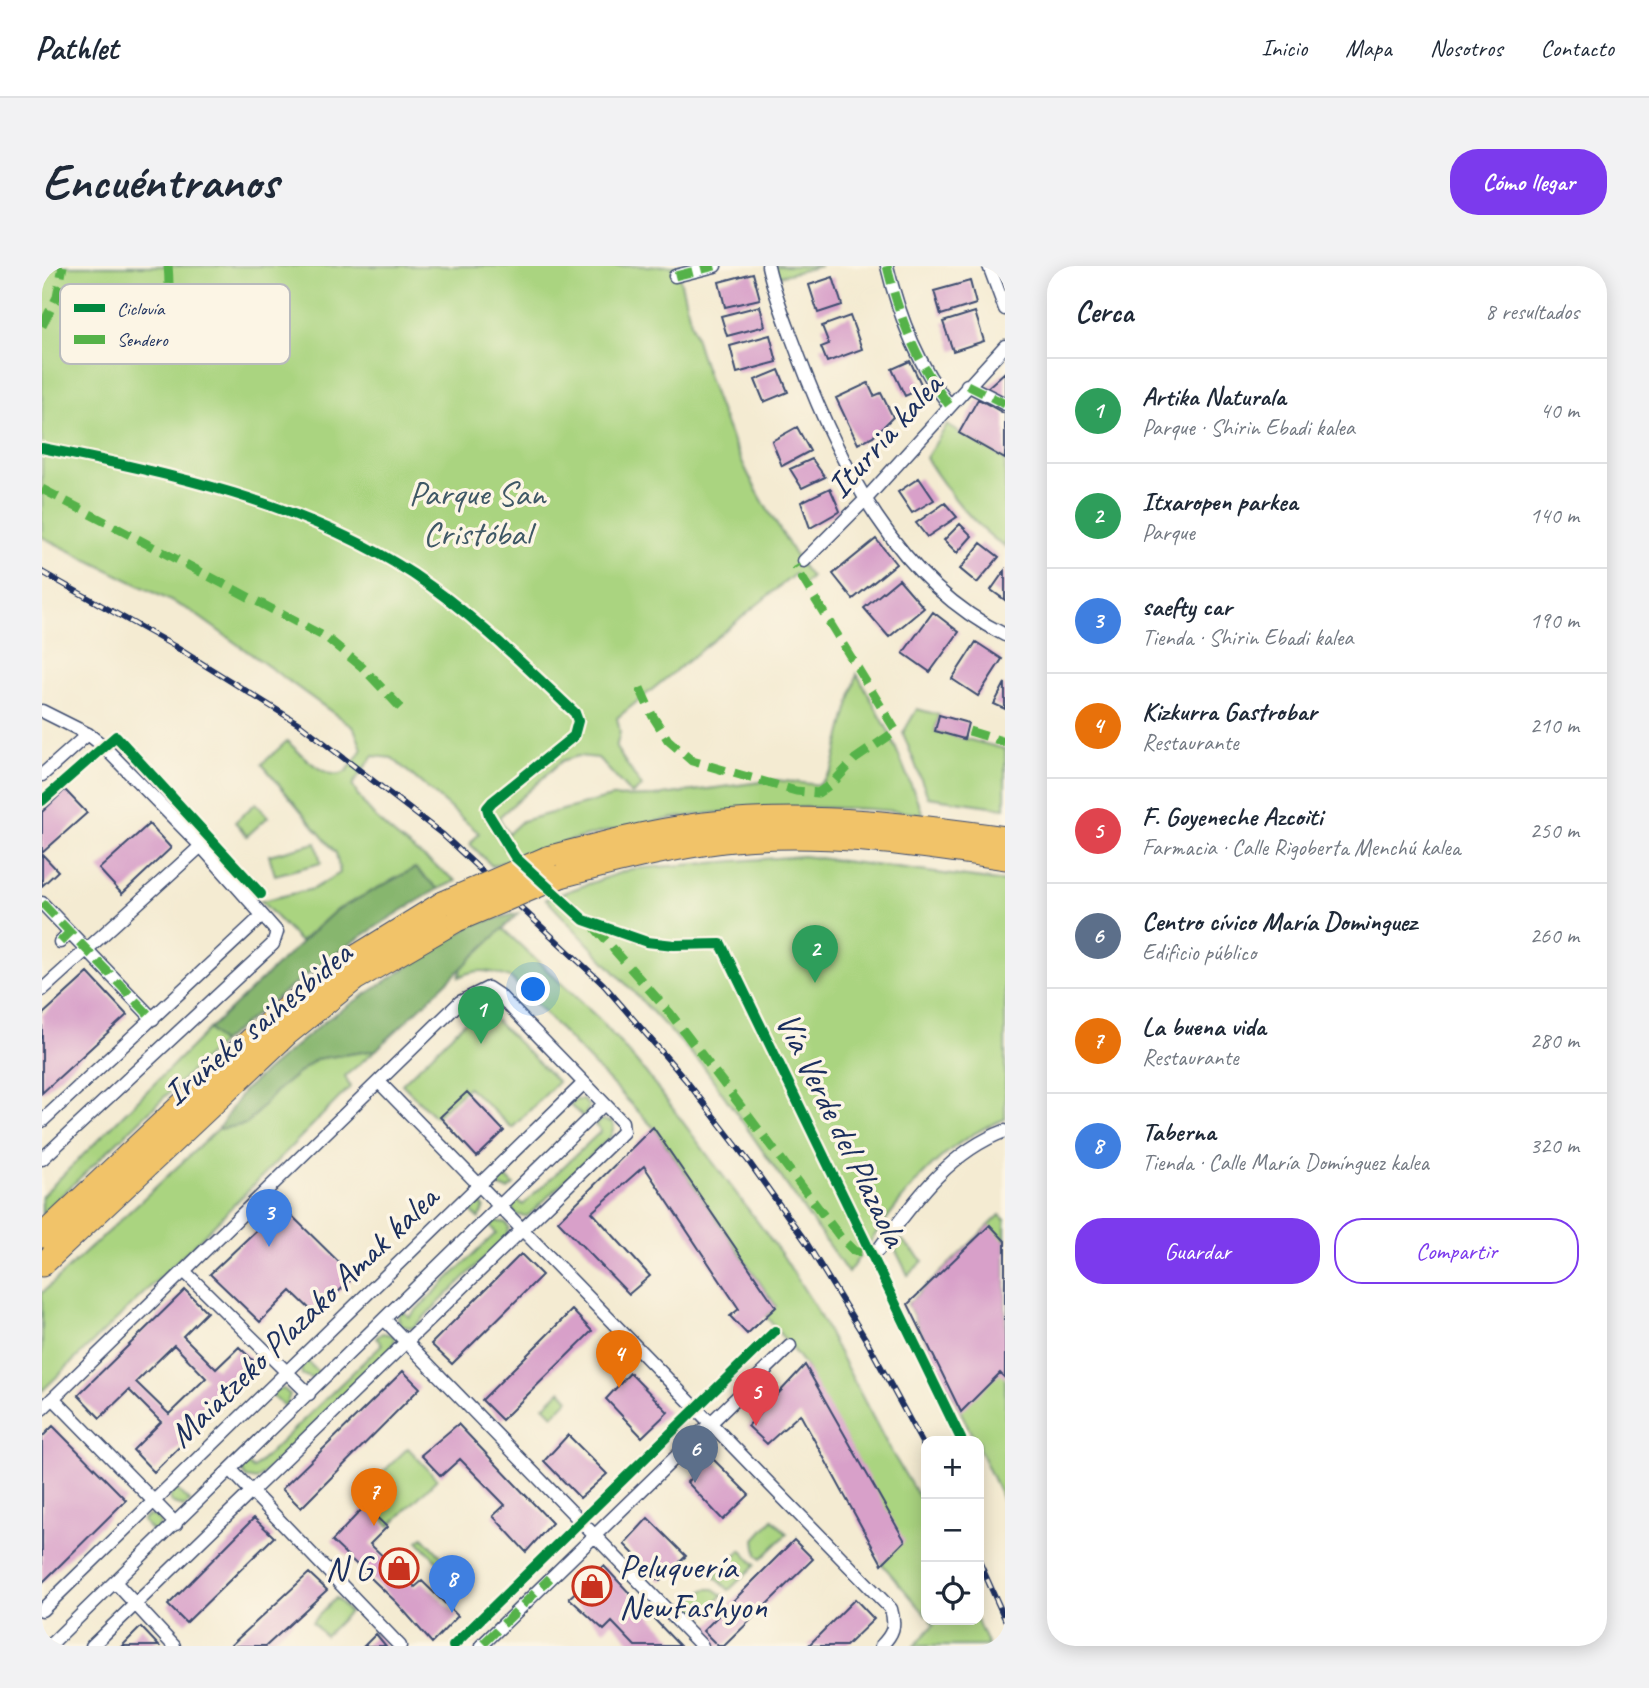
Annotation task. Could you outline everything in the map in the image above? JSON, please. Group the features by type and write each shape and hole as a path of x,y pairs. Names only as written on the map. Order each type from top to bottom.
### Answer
{"highway":[{"name":"Iruñeko saihesbidea","path":"42,1236 277,1015 354,958 450,911 554,867 636,836 723,822 812,818 924,826 1005,838"},
{"name":"Iruñeko saihesbidea","path":"554,867 724,841 812,837 922,845 1005,858"},
{"name":"Iruñeko saihesbidea","path":"42,1265 288,1033 355,979 450,911"},
{"path":"42,1223 128,1143 189,1097"},
{"path":"42,1278 184,1144 218,1097"}],"street":[{"path":"675,276 715,266"},
{"path":"768,266 781,311 817,404 865,500 908,558 969,612 1005,635"},
{"path":"887,266 912,345 930,380 949,405"},
{"path":"989,266 1005,309"},
{"name":"Iturria kalea","path":"804,561 865,500 1005,346"},
{"path":"967,385 1005,404"},
{"path":"42,711 88,734 201,846 277,932 274,944 42,1159"},
{"path":"42,775 88,734"},
{"path":"42,990 201,846"},
{"path":"42,902 153,1019"},
{"path":"42,1121 262,916"},
{"path":"60,942 70,932"},
{"path":"42,1409 460,1002 488,988 500,996 622,1122 623,1132 92,1646"},
{"path":"379,1082 891,1609 895,1623 891,1636 880,1646"},
{"name":"Maiatzeko Plazako Amak kalea","path":"42,1609 583,1084"},
{"name":"Maiatzeko Plazako Amak kalea","path":"49,1646 604,1104"},
{"path":"878,1250 930,1182 974,1146 1005,1131"},
{"path":"184,1271 309,1394"},
{"path":"384,1319 702,1646"},
{"path":"481,1646 790,1346"},
{"path":"53,1398 176,1524"},
{"path":"231,1471 400,1646"},
{"path":"116,1583 174,1646"}],"green space":[{"name":"Parque San Cristóbal","path":"42,266 677,266 705,370 731,438 763,502 811,577 803,585 795,574 617,718 620,732 616,748 642,787 631,794 598,758 578,756 562,761 499,817 508,834 522,821 611,797 655,796 776,780 819,785 832,770 857,674 889,732 923,814 813,808 704,814 597,834 492,866 470,844 479,833 392,758 373,756 352,785 361,800 398,838 456,881 438,889 415,868 335,911 300,942 261,901 313,889 340,873 336,853 262,764 287,741 322,770 338,775 345,772 362,749 354,728 191,611 42,537"},
{"path":"768,266 821,266 771,278"},
{"path":"947,425 1005,459 1005,547 981,528 961,506 926,458"},
{"path":"917,709 939,715 935,731 1005,749 1005,808 928,797 903,733"},
{"path":"256,803 268,817 247,836 235,822"},
{"path":"316,843 321,863 275,875 269,855"},
{"path":"803,856 1005,882 1005,1119 955,1146 934,1164 915,1183 848,1273 704,1067 546,899 631,869"},
{"path":"415,868 438,889 326,961 221,1043 209,1029 335,911"},
{"path":"519,913 376,1050 316,1059 275,1092 247,1124 218,1129 244,1090 326,1020 474,924"},
{"path":"502,928 599,1019 646,1073 783,1256 815,1307 889,1448 921,1501 921,1609 882,1564 807,1368 766,1316 776,1306 653,1127 512,979 486,971 459,977 466,956"},
{"path":"481,1006 558,1082 512,1128 468,1087 435,1117 402,1084"},
{"path":"209,1029 221,1043 42,1214 42,1196"},
{"path":"376,1050 345,1076 350,1087 193,1246 42,1391 42,1293 218,1129 247,1124 275,1092 316,1059"},
{"path":"575,1100 583,1100 589,1106 584,1118 570,1105"},
{"path":"601,1120 612,1122 614,1126 611,1136 530,1214 516,1215 512,1207 516,1199 523,1205 601,1131 595,1125"},
{"path":"499,1170 514,1185 508,1190 495,1185 493,1180"},
{"path":"478,1201 484,1207 479,1219 465,1205"},
{"path":"1000,1215 1005,1220 1005,1504 984,1460 984,1436 973,1436 908,1304"},
{"path":"495,1221 506,1223 509,1228 506,1237 413,1328 402,1326 398,1318 402,1310 409,1317 496,1233 490,1226"},
{"path":"901,1239 923,1261 908,1275 894,1247"},
{"path":"382,1333 393,1335 395,1339 392,1349 257,1480 246,1478 242,1470 246,1462 253,1469 382,1344 376,1338"},
{"path":"306,1360 321,1375 315,1379 302,1375 301,1369"},
{"path":"277,1389 284,1389 290,1395 285,1407 271,1394"},
{"path":"561,1390 569,1399 553,1415 544,1406"},
{"path":"408,1448 437,1479 390,1526 359,1495"},
{"path":"175,1488 190,1502 184,1507 171,1502 170,1497"},
{"path":"147,1516 154,1516 161,1522 155,1534 142,1521"},
{"path":"773,1519 787,1534 761,1559 757,1555 755,1539"},
{"path":"423,1537 442,1557 438,1562 418,1541"},
{"path":"741,1550 755,1565 729,1590 714,1576"},
{"path":"706,1589 714,1589 723,1595 699,1619 686,1604"},
{"path":"336,1598 349,1612 325,1636 312,1622"},
{"path":"934,1625 979,1625 988,1646 914,1646"}],"building":[{"path":"753,273 760,299 725,307 719,282"},
{"path":"833,277 842,305 818,313 809,285"},
{"path":"970,281 976,304 941,315 934,291"},
{"path":"760,306 765,326 727,336 721,316"},
{"path":"975,312 984,341 953,351 943,322"},
{"path":"850,316 862,349 827,362 821,347 829,344 822,326"},
{"path":"770,335 777,362 737,373 730,346"},
{"path":"910,361 923,388 905,396 892,369"},
{"path":"779,370 788,392 764,402 755,380"},
{"path":"1005,372 1005,398 987,388"},
{"path":"868,383 874,396 881,393 893,417 875,435 858,444 836,398"},
{"path":"978,399 1005,414 1005,459 959,433"},
{"path":"797,427 810,451 782,466 772,441"},
{"path":"812,459 825,477 802,488 790,469"},
{"path":"919,478 934,500 912,513 898,492"},
{"path":"830,488 840,511 810,528 801,502"},
{"path":"945,503 957,517 927,537 916,523"},
{"path":"960,524 972,536 957,553 944,540"},
{"path":"876,539 896,564 853,599 833,574"},
{"path":"981,543 999,557 977,583 960,569"},
{"path":"1005,570 1005,600 991,590"},
{"path":"899,579 924,608 889,637 864,608"},
{"path":"933,612 959,632 930,672 903,653"},
{"path":"976,642 1002,659 978,696 952,679"},
{"path":"1005,683 1005,709 994,704"},
{"path":"939,715 968,723 964,739 935,731"},
{"path":"65,790 87,813 42,853 42,812"},
{"path":"149,824 171,848 122,894 99,869"},
{"path":"42,854 58,871 42,886"},
{"path":"88,973 127,1015 42,1093 42,1015"},
{"path":"467,1092 504,1131 477,1157 440,1117"},
{"path":"653,1127 776,1307 747,1334 730,1316 739,1309 644,1166 592,1212 650,1276 629,1294 558,1221"},
{"path":"282,1206 354,1277 315,1314 291,1291 260,1322 210,1274"},
{"path":"990,1225 1005,1241 1005,1378 1000,1373 961,1412 908,1304"},
{"path":"521,1254 542,1275 452,1364 431,1344"},
{"path":"185,1290 207,1312 183,1336 216,1369 239,1347 260,1367 154,1472 133,1450 161,1422 129,1390 100,1418 78,1395","holes":["174,1345 206,1378 169,1414 136,1382"]},
{"path":"572,1310 592,1331 502,1420 482,1400"},
{"path":"805,1365 905,1541 882,1564 800,1414 767,1444 748,1426"},
{"path":"403,1371 420,1388 301,1508 282,1489"},
{"path":"630,1373 668,1412 642,1437 606,1399"},
{"path":"458,1424 552,1523 526,1552 493,1516 505,1505 460,1459 441,1476 421,1455"},
{"path":"53,1426 126,1500 42,1583 42,1437"},
{"path":"568,1435 607,1474 580,1498 544,1461"},
{"path":"711,1457 749,1495 723,1520 687,1482"},
{"path":"365,1506 387,1527 370,1544 415,1587 422,1581 458,1616 432,1643 397,1603 332,1541"},
{"path":"254,1518 274,1537 186,1623 168,1605"},
{"path":"648,1518 686,1556 660,1581 624,1544"},
{"path":"794,1540 813,1559 724,1646 718,1646 703,1631"},
{"path":"604,1566 680,1646 635,1646 612,1622 604,1630 569,1598"},
{"path":"309,1573 327,1590 266,1646 230,1646"},
{"path":"855,1599 874,1619 846,1646 808,1646"},
{"path":"141,1627 159,1646 122,1646"},
{"path":"376,1634 386,1646 364,1646"}],"railway":[{"path":"42,572 174,646 301,725 442,834 603,984 685,1079 806,1242 868,1343 921,1441"},
{"path":"979,1562 1005,1619"}],"marked path":[{"path":"42,326 57,297 63,266"},
{"path":"168,266 169,284"},
{"path":"675,276 715,266"},
{"path":"887,266 910,339 949,405"},
{"path":"967,385 1005,404"},
{"path":"42,489 327,638 361,666 401,708"},
{"path":"640,688 652,715 668,740 692,761 796,791 818,793 833,783 855,759 896,731 795,566"},
{"path":"969,731 1005,742"},
{"path":"42,903 153,1019"},
{"path":"594,927 670,1013 841,1238 854,1251 872,1256"},
{"path":"60,942 70,932"},
{"path":"484,1643 550,1578"}],"cycle path":[{"name":"Vía Verde del Plazaola","path":"42,448 138,468 234,493 326,527 371,549 435,589 497,640 575,713 578,721 574,736 492,802 487,808 489,815 515,857 584,920 647,942 674,945 721,944 960,1436"},
{"path":"42,801 116,736 261,894"},
{"path":"453,1646 775,1331"}],"place":[{"name":"Itxaropen parkea","path":"815,983"},
{"name":"Artika Naturala","path":"481,1044"},
{"name":"saefty car","path":"269,1247"},
{"name":"Kizkurra Gastrobar","path":"619,1388"},
{"name":"F. Goyeneche Azcoiti","path":"756,1426"},
{"name":"Centro cívico María Dominguez","path":"695,1483"},
{"name":"La buena vida","path":"374,1526"},
{"name":"N G","path":"399,1568"},
{"name":"Peluquería NewFashyon","path":"592,1586"},
{"name":"Taberna","path":"452,1613"}]}
